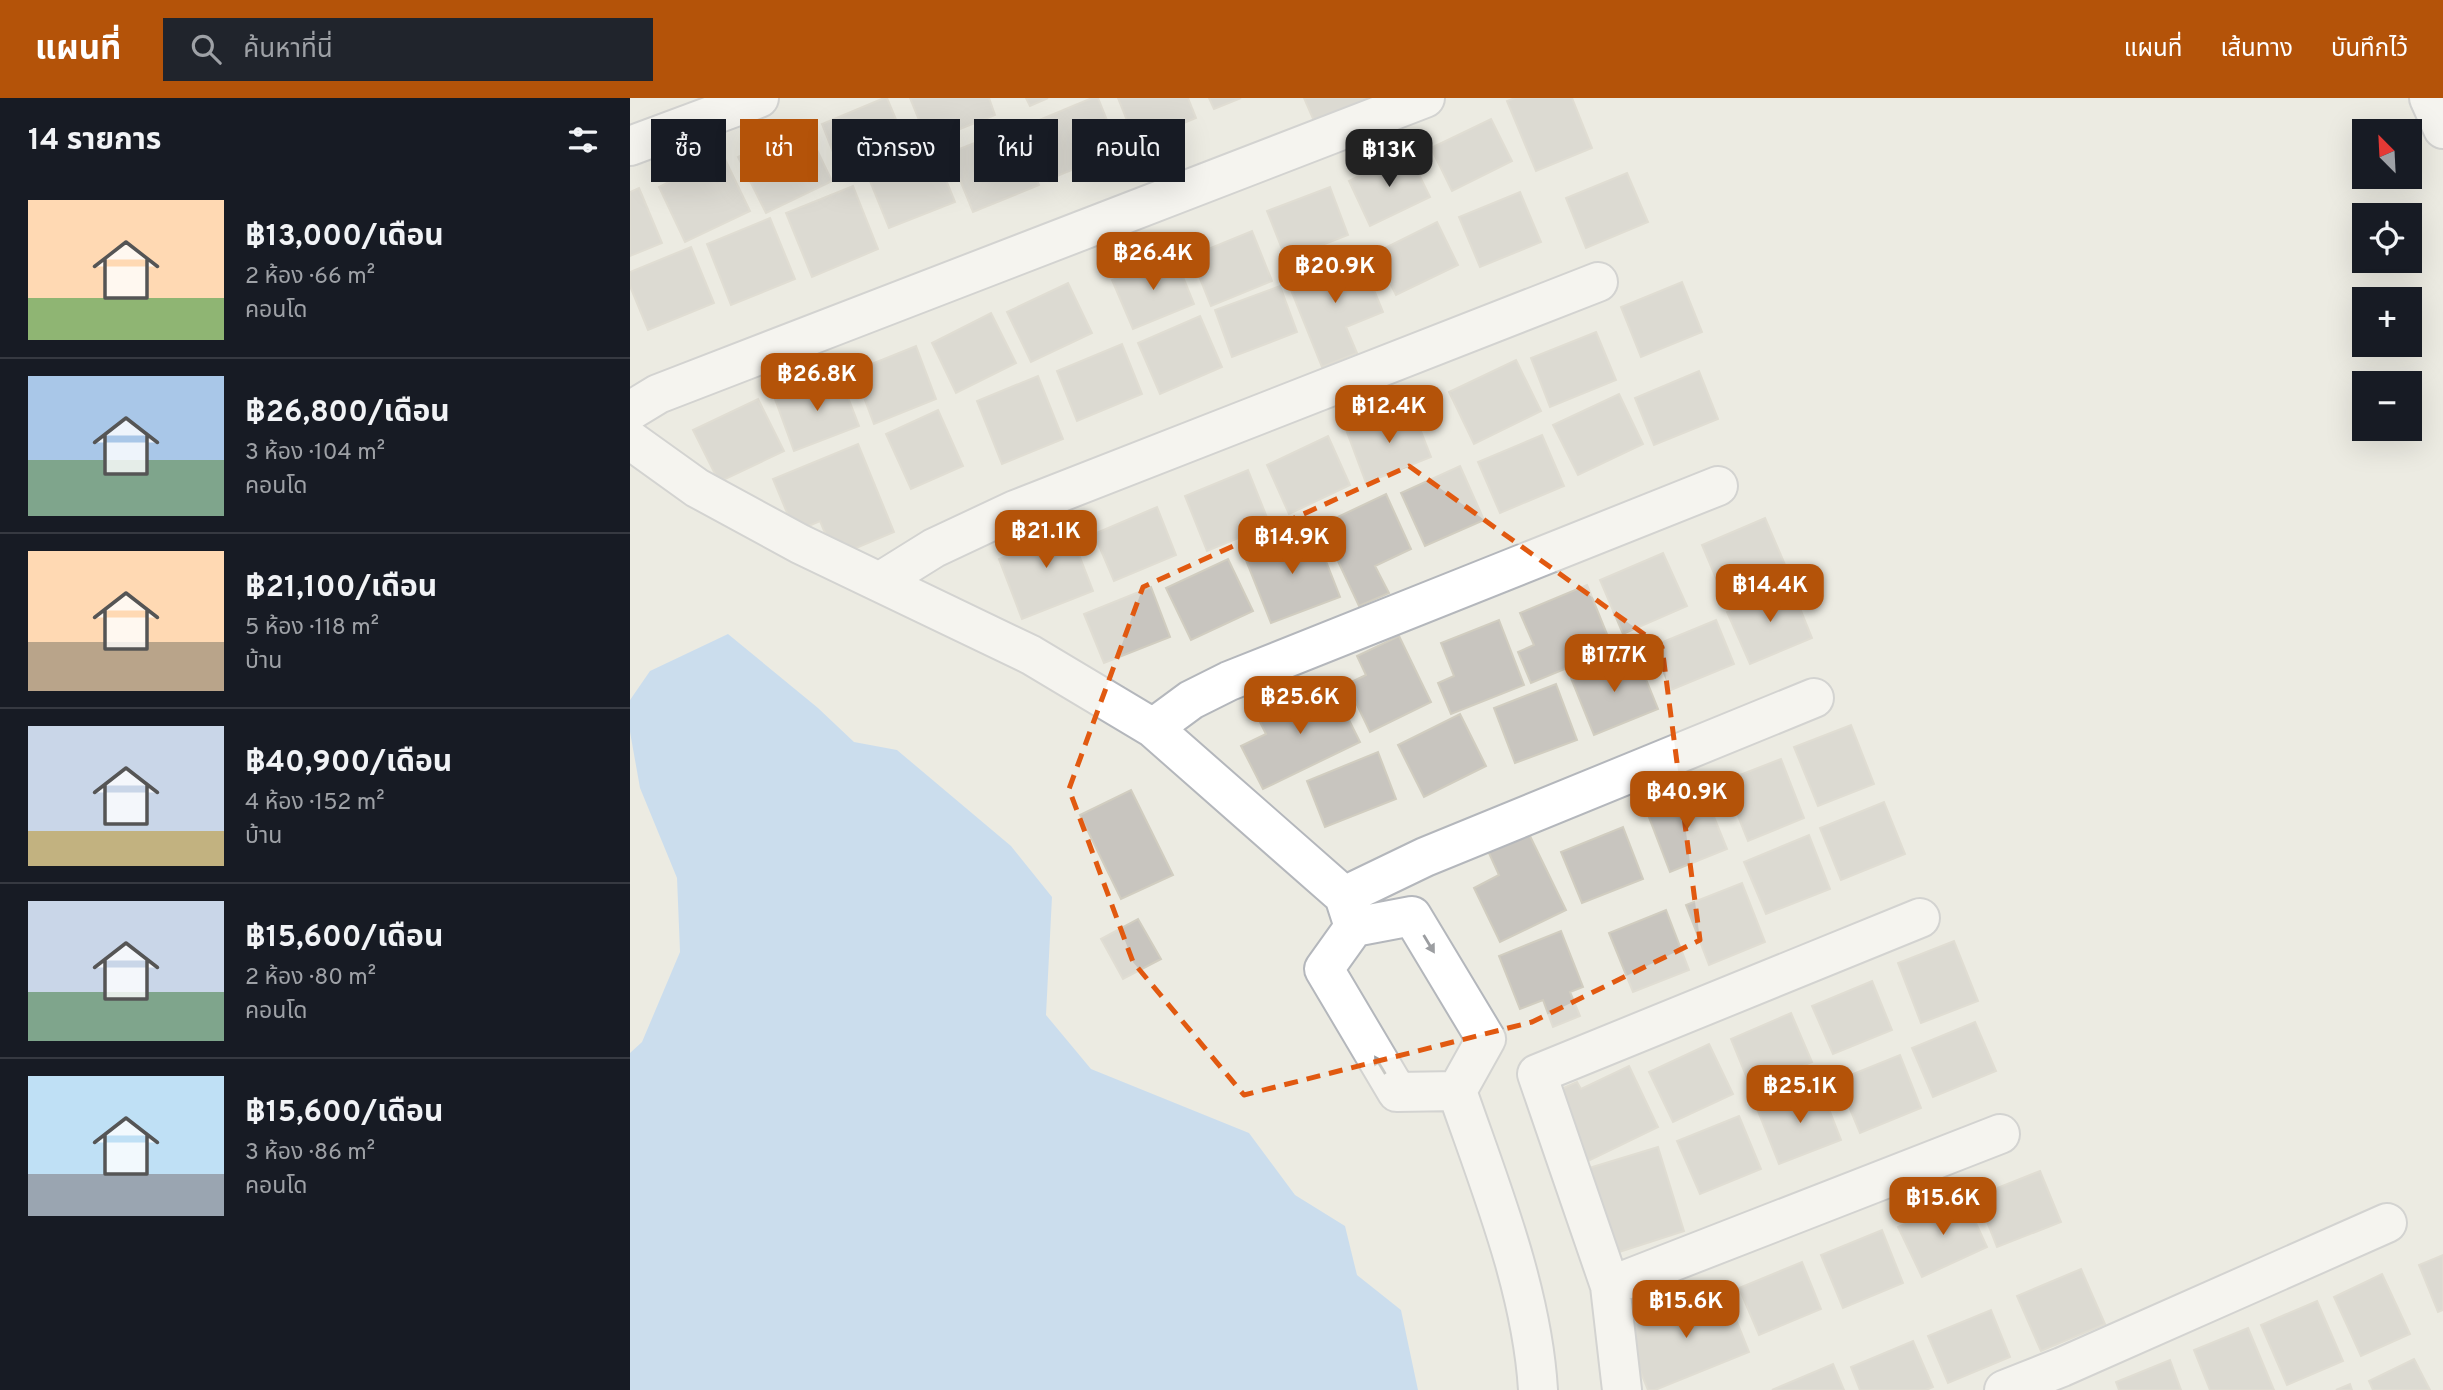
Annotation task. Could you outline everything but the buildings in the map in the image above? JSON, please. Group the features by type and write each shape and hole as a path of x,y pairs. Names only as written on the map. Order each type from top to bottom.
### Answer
{"street":[{"path":"630,146 759,98"},
{"path":"630,411 658,394 1425,98"},
{"path":"2429,98 2443,129"},
{"path":"881,581 934,548 1015,510 1598,282"},
{"path":"630,440 697,488 800,544 1031,655 1153,728 1349,911 1412,916 1486,1039 1457,1091 1510,1244 1536,1360 1538,1390"},
{"path":"1153,728 1191,700 1229,681 1718,486"},
{"path":"1457,1091 1397,1092 1324,969 1349,911 1425,857 1814,698"},
{"path":"1622,1390 1610,1286 1537,1074 1920,918"},
{"path":"1610,1286 2000,1134"},
{"path":"2004,1390 2387,1223"}],"highlighted area":[{"path":"1409,466 1662,647 1700,940 1532,1022 1244,1095 1133,962 1069,789 1143,587"}],"water":[{"path":"728,634 818,708 854,742 897,750 1011,846 1052,897 1046,1015 1091,1069 1249,1133 1295,1195 1345,1226 1357,1275 1401,1310 1418,1390 630,1390 630,1053 642,1042 680,952 677,878 640,788 630,732 630,700 650,671"}]}
